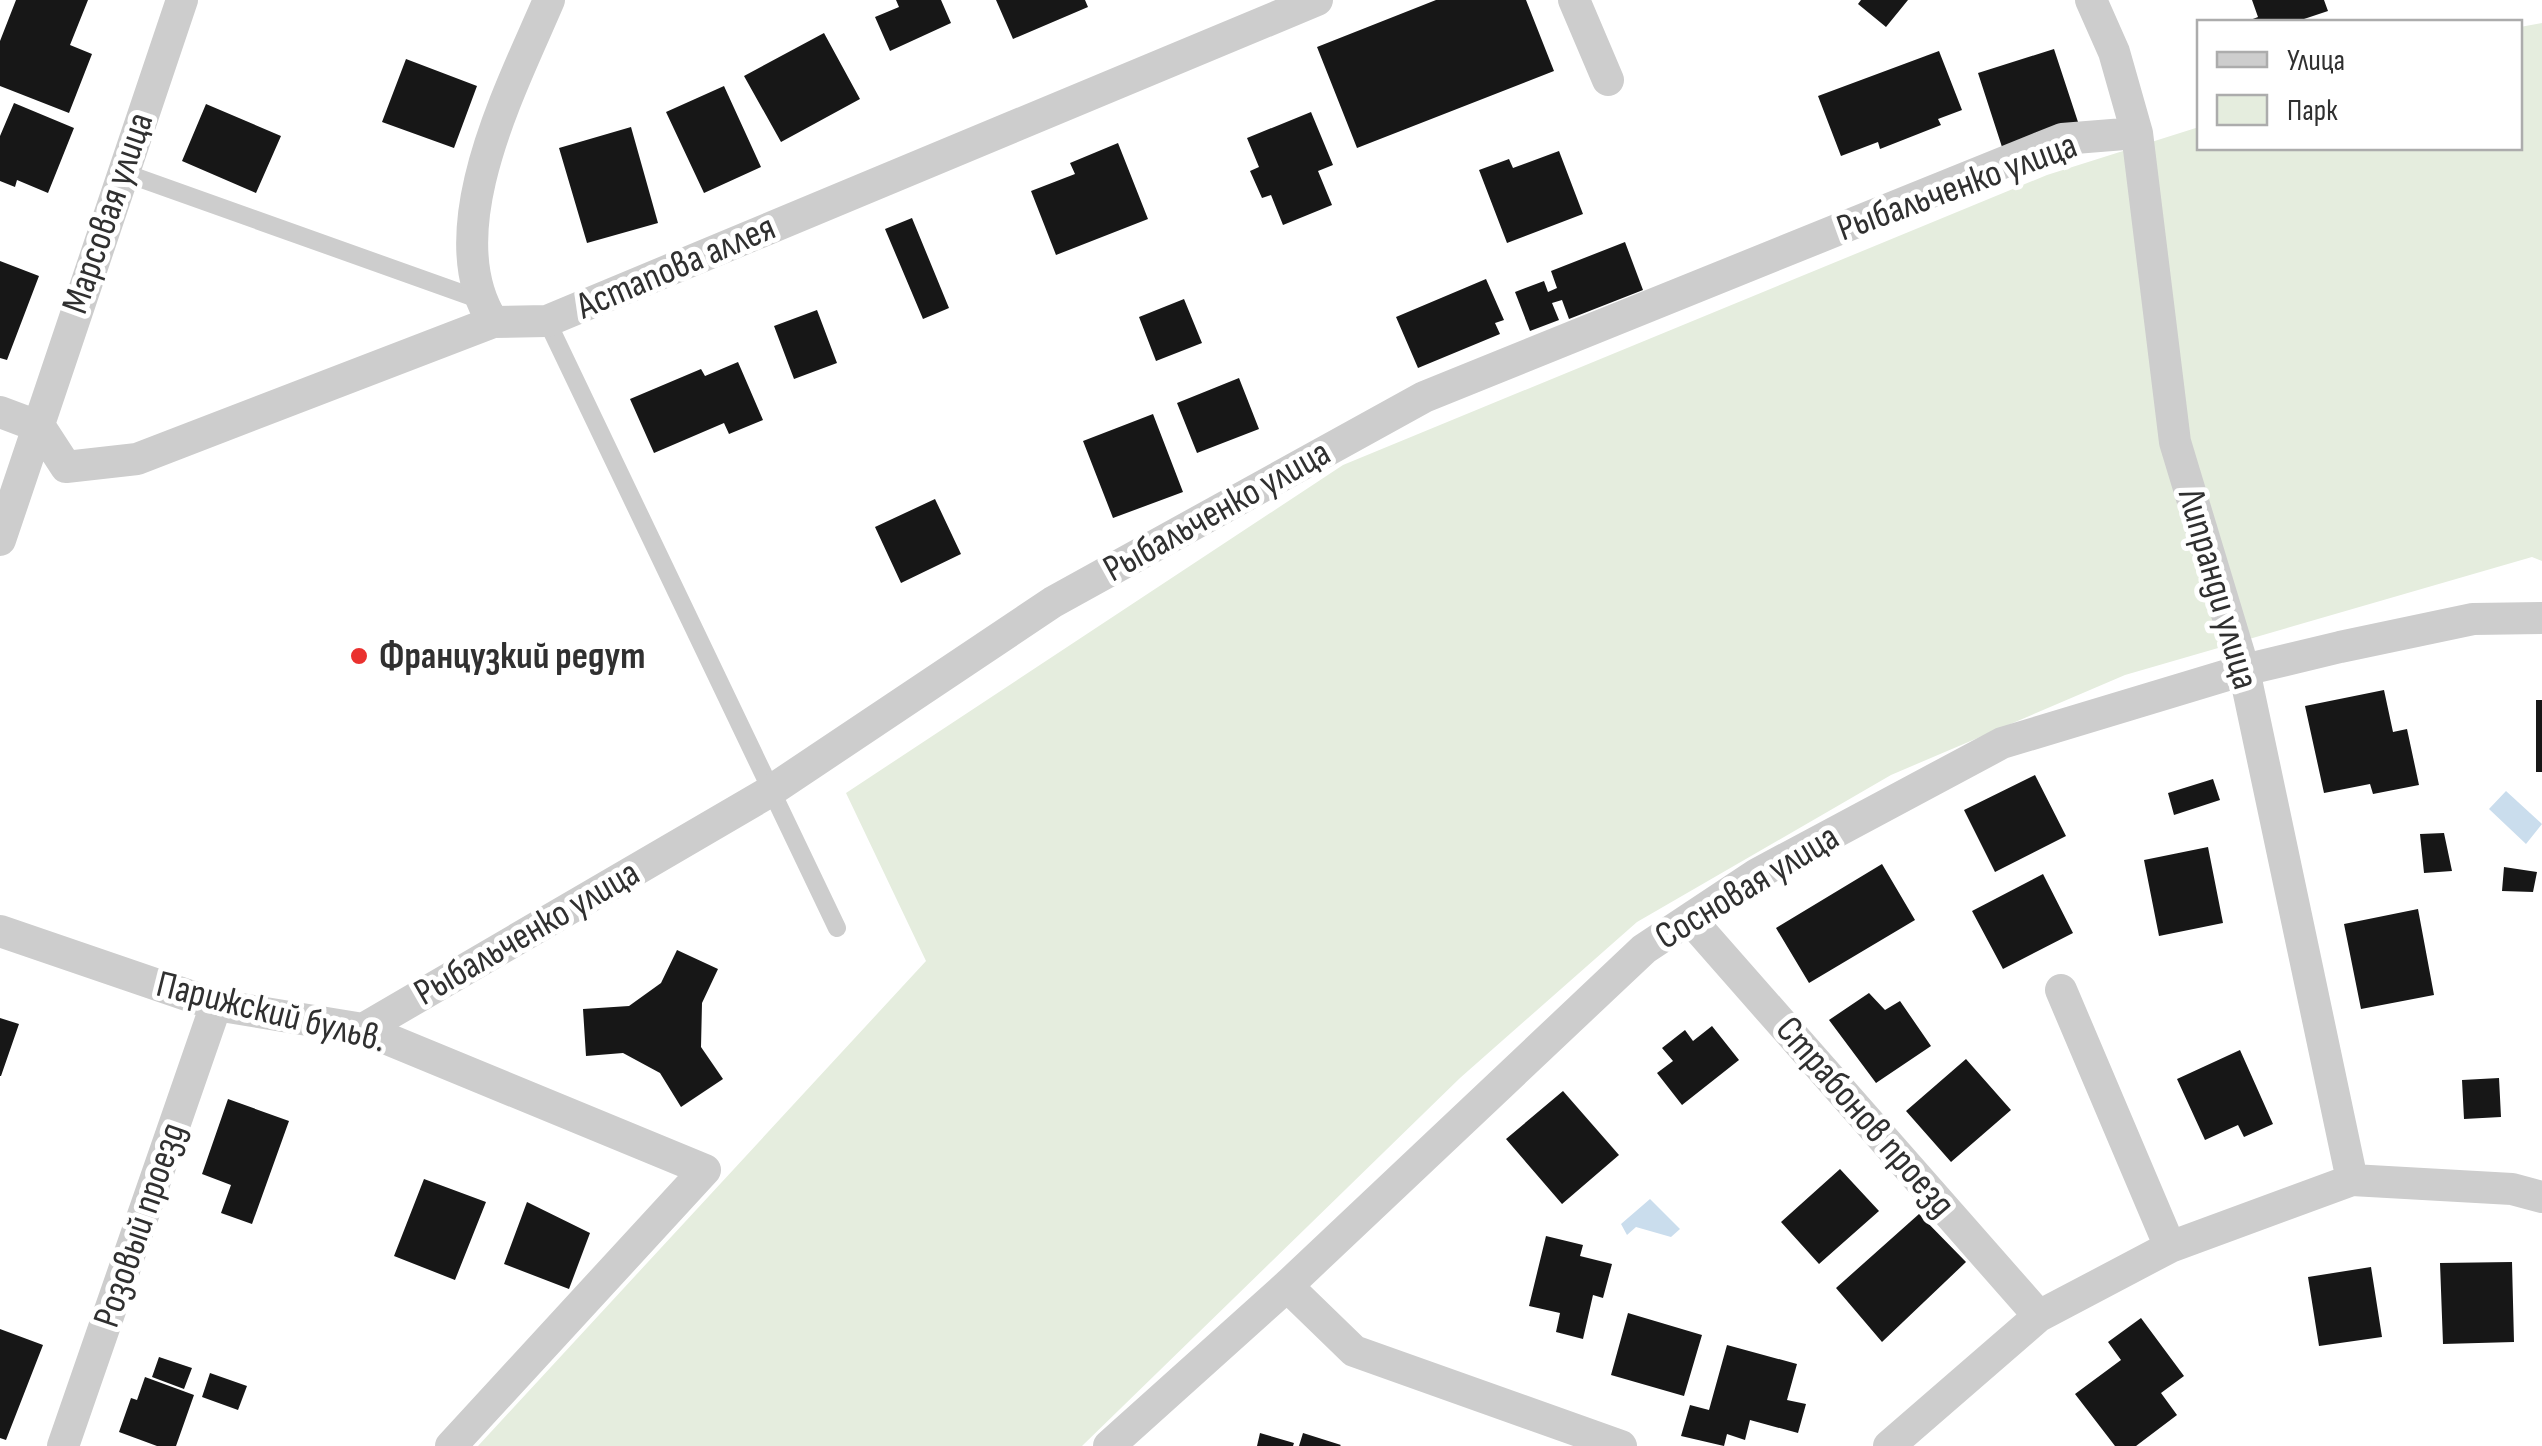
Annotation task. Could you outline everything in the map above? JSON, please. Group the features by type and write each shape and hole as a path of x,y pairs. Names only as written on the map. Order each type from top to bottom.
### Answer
{"street":[{"name":"Марсовая улица","path":"40,427 55,367 182,0"},
{"path":"486,311 474,217 486,148 549,0"},
{"name":"Астапова аллея","path":"40,427 66,468 137,459 486,311 546,321 1317,0"},
{"path":"1574,0 1608,80"},
{"name":"Липранди улица","path":"2091,0 2114,52 2137,133 2175,442 2244,670 2352,1180"},
{"name":"Рыбальченко улица","path":"363,1029 769,792 1052,602 1424,396 2062,140 2137,133"},
{"path":"0,412 40,427 0,540"},
{"name":"Сосновая улица","path":"1109,1446 1286,1286 1644,949 1757,874 2002,743 2244,670 2473,619 2542,618"},
{"name":"Страбонов проезд","path":"1690,919 2039,1316"},
{"name":"Парижский бульв.","path":"0,930 216,1004 363,1029 705,1170 452,1446"},
{"path":"2061,990 2170,1247"},
{"name":"Розовый проезд","path":"63,1446 216,1004"},
{"path":"1889,1446 2039,1316 2170,1247 2352,1180 2512,1188 2542,1197"},
{"path":"1286,1286 1354,1351 1621,1446"}],"lane":[{"path":"122,172 486,311"},
{"path":"546,321 837,928"}],"green space":[{"path":"2542,23 2542,561 2532,557 2125,675 1891,775 1637,922 1460,1078 1082,1446 478,1446 926,961 846,793 1343,465 2047,175 2197,128 2197,150 2522,150 2522,27"}],"water":[{"path":"2506,791 2542,824 2526,844 2489,809"},
{"path":"1650,1199 1680,1229 1671,1237 1636,1227 1627,1235 1621,1224"}],"building":[{"path":"16,0 88,0 70,45 92,54 69,113 0,86 0,41"},
{"path":"896,0 941,0 951,23 890,51 875,17 899,7"},
{"path":"996,0 1085,0 1088,7 1013,39"},
{"path":"1436,0 1526,0 1554,71 1357,148 1317,47"},
{"path":"1861,0 1908,0 1886,27 1858,4"},
{"path":"2252,0 2324,0 2328,11 2301,20 2250,20 2258,17"},
{"path":"824,33 860,99 781,142 744,76"},
{"path":"2054,49 2078,122 2002,147 1978,73"},
{"path":"1939,51 1962,110 1938,119 1941,125 1880,149 1878,142 1841,156 1818,96"},
{"path":"406,59 477,86 454,148 382,122"},
{"path":"724,86 761,167 704,193 666,112"},
{"path":"14,103 74,128 48,193 17,180 15,187 0,181 0,136"},
{"path":"206,104 281,136 256,193 182,161"},
{"path":"1311,112 1333,165 1318,171 1332,205 1283,225 1271,195 1262,198 1250,171 1259,167 1247,138"},
{"path":"631,127 658,223 587,243 559,148"},
{"path":"1118,143 1148,219 1056,255 1031,191 1075,174 1070,163"},
{"path":"1559,151 1583,214 1507,243 1479,170 1509,159 1513,168"},
{"path":"912,218 949,308 923,319 885,229"},
{"path":"1625,242 1643,290 1569,319 1562,300 1552,303 1559,320 1530,331 1515,292 1544,281 1548,292 1557,288 1551,271"},
{"path":"0,261 39,276 7,360 0,358"},
{"path":"1486,279 1504,320 1495,323 1500,334 1418,368 1396,317"},
{"path":"1184,299 1202,343 1156,361 1139,317"},
{"path":"817,310 837,363 794,379 774,326"},
{"path":"738,362 763,420 729,434 724,423 654,453 630,399 701,369 705,376"},
{"path":"1239,378 1259,429 1197,453 1177,403"},
{"path":"1153,414 1183,492 1113,518 1083,441"},
{"path":"935,499 961,554 901,583 875,527"},
{"path":"2384,690 2393,732 2407,729 2419,785 2373,794 2370,784 2324,793 2305,706"},
{"path":"2536,700 2542,700 2542,772 2536,772"},
{"path":"2035,775 2066,836 1995,872 1964,810"},
{"path":"2213,779 2220,800 2174,815 2168,793"},
{"path":"2444,833 2452,871 2424,873 2420,834"},
{"path":"2208,847 2223,923 2159,936 2144,860"},
{"path":"1882,864 1915,920 1809,983 1776,928"},
{"path":"2504,867 2537,872 2533,892 2502,891"},
{"path":"2043,874 2073,933 2003,969 1972,911"},
{"path":"2418,909 2434,995 2361,1009 2344,924"},
{"path":"677,950 718,969 702,1003 701,1047 723,1079 681,1107 660,1073 623,1053 586,1056 583,1009 629,1006 661,983"},
{"path":"1869,993 1885,1010 1900,1001 1931,1046 1876,1083 1829,1020"},
{"path":"0,1018 19,1024 1,1076 0,1076"},
{"path":"1712,1026 1739,1060 1682,1105 1657,1073 1673,1061 1662,1048 1685,1030 1693,1041"},
{"path":"2240,1050 2273,1124 2244,1137 2238,1125 2205,1140 2177,1079"},
{"path":"1966,1059 2011,1110 1951,1162 1906,1111"},
{"path":"2499,1078 2501,1117 2464,1119 2462,1080"},
{"path":"1563,1091 1619,1155 1562,1204 1506,1139"},
{"path":"228,1099 289,1121 252,1224 221,1213 231,1185 202,1174"},
{"path":"1840,1169 1879,1211 1819,1264 1781,1222"},
{"path":"424,1179 486,1202 455,1280 394,1256"},
{"path":"527,1202 590,1233 569,1289 504,1264"},
{"path":"1919,1214 1966,1262 1882,1342 1836,1288"},
{"path":"1546,1236 1583,1245 1580,1256 1612,1264 1603,1298 1593,1295 1583,1339 1556,1332 1560,1313 1529,1306"},
{"path":"2512,1262 2514,1342 2443,1344 2440,1263"},
{"path":"2371,1267 2382,1337 2319,1346 2308,1277"},
{"path":"1628,1313 1702,1335 1684,1396 1611,1375"},
{"path":"2141,1318 2184,1376 2161,1393 2177,1415 2136,1446 2115,1446 2075,1394 2121,1360 2108,1342"},
{"path":"0,1329 43,1345 6,1440 0,1438"},
{"path":"1727,1345 1797,1364 1787,1400 1806,1404 1798,1433 1750,1420 1745,1440 1727,1434 1724,1446 1681,1436 1690,1405 1709,1410"},
{"path":"159,1357 192,1368 184,1389 152,1377"},
{"path":"210,1373 247,1386 238,1410 202,1397"},
{"path":"145,1377 194,1395 176,1446 157,1446 119,1432 131,1398 137,1400"},
{"path":"1260,1433 1294,1443 1293,1446 1257,1446"},
{"path":"1303,1433 1341,1445 1299,1446"}],"place":[{"name":"Французкий редут","path":"359,656"}]}
